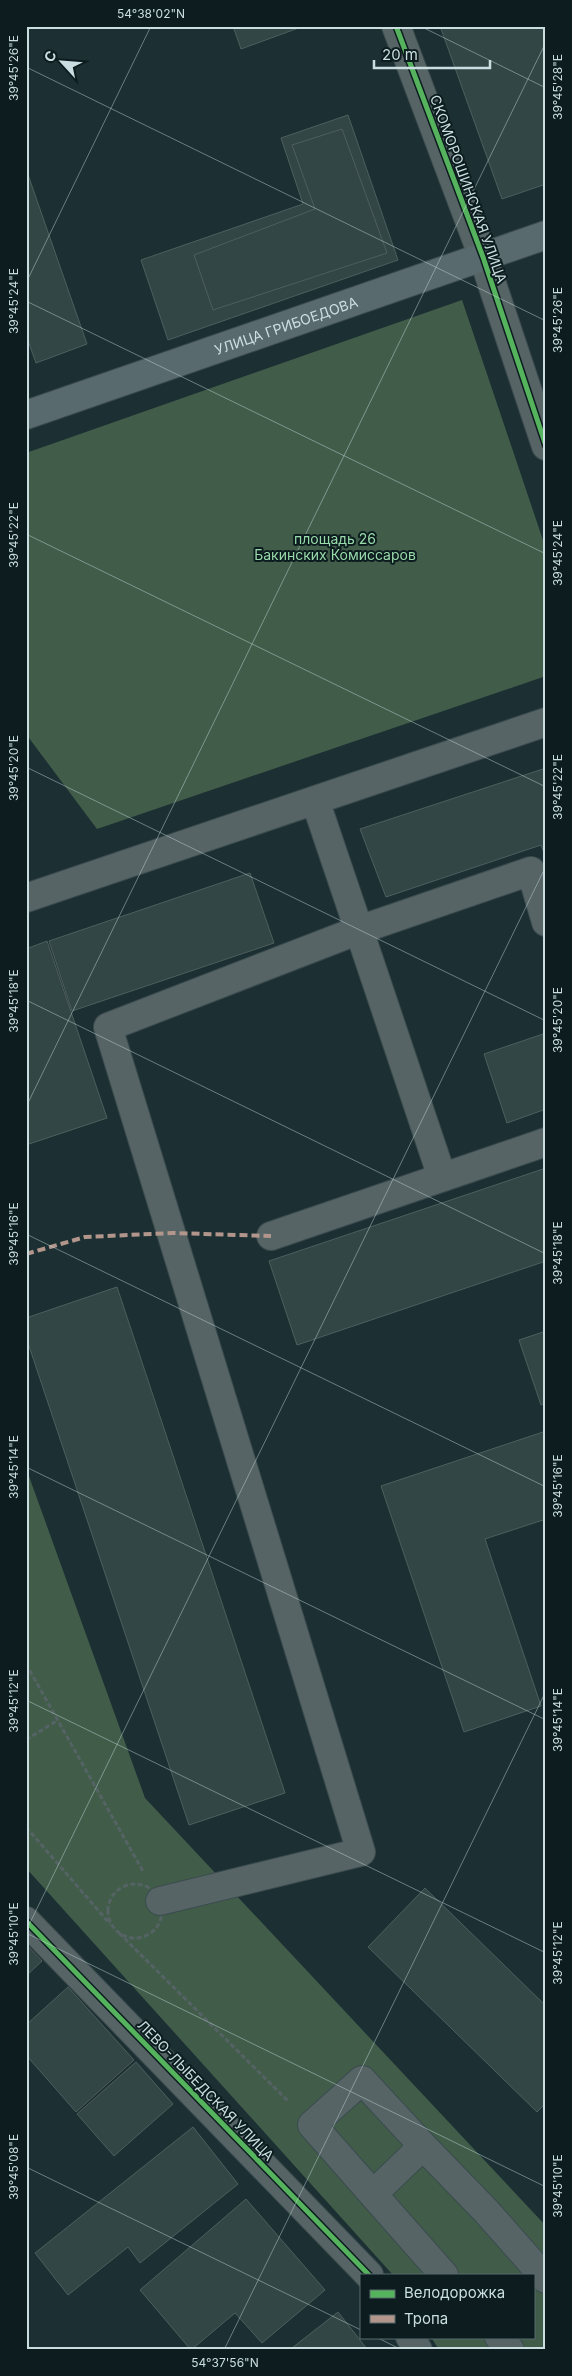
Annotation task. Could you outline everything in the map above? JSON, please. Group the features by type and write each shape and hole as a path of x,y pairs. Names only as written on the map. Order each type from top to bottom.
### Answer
{"main road":[{"name":"УЛИЦА ГРИБОЕДОВА","path":"26,415 546,235"}],"street":[{"name":"СКОМОРОШИНСКАЯ УЛИЦА","path":"396,26 483,257 546,446"},
{"path":"26,898 546,722"},
{"path":"315,800 442,1177"},
{"path":"155,1892 361,1852 108,1027 359,930 531,871 546,922"},
{"path":"271,1236 546,1142"},
{"name":"ЛЕВО-ЛЫБЕДСКАЯ УЛИЦА","path":"26,1921 368,2274"},
{"path":"443,2274 312,2125 362,2080 486,2210 546,2279"},
{"path":"373,2194 423,2146"},
{"path":"411,2338 418,2350"},
{"path":"500,2338 510,2350"}],"path":[{"path":"26,1664 145,1875"},
{"path":"26,1740 58,1720"},
{"path":"26,1827 113,1926"},
{"path":"119,1933 312,2125"}],"green space":[{"name":"площадь 26 Бакинских Комиссаров","path":"462,300 546,549 546,676 97,829 26,734 26,453"},
{"path":"26,1468 145,1798 546,2226 546,2350 439,2350 432,2338 534,2338 534,2274 392,2274 26,1868"}],"building":[{"path":"233,26 304,26 241,49"},
{"path":"440,26 542,26 546,35 546,184 502,199"},
{"path":"348,115 398,260 168,340 141,260 303,204 281,138"},
{"path":"342,129 387,253 213,310 194,255 315,209 292,145"},
{"path":"26,169 87,344 36,363 26,335"},
{"path":"546,768 546,858 541,845 386,897 360,829"},
{"path":"250,873 274,943 72,1011 49,941"},
{"path":"47,941 107,1118 26,1145 26,949"},
{"path":"546,1033 546,1109 507,1123 484,1054"},
{"path":"546,1168 546,1261 297,1345 269,1261"},
{"path":"117,1287 285,1793 189,1825 26,1337 26,1318"},
{"path":"546,1331 546,1403 541,1405 519,1340"},
{"path":"546,1431 546,1519 485,1539 541,1706 464,1732 381,1486"},
{"path":"425,1888 546,2006 546,2103 537,2112 368,1947"},
{"path":"26,1944 42,1961 26,1976"},
{"path":"68,1987 134,2060 76,2112 26,2055 26,2025"},
{"path":"136,2062 173,2104 114,2156 77,2114"},
{"path":"193,2127 238,2184 140,2263 128,2247 68,2295 35,2253"},
{"path":"246,2199 325,2290 262,2343 235,2313 191,2350 140,2290"},
{"path":"338,2312 367,2349 293,2350 292,2348"}],"marked path":[{"path":"26,1254 85,1237 172,1233 271,1236"}],"cycle path":[{"path":"396,26 483,257 546,446"},
{"path":"26,1921 368,2274"}]}
